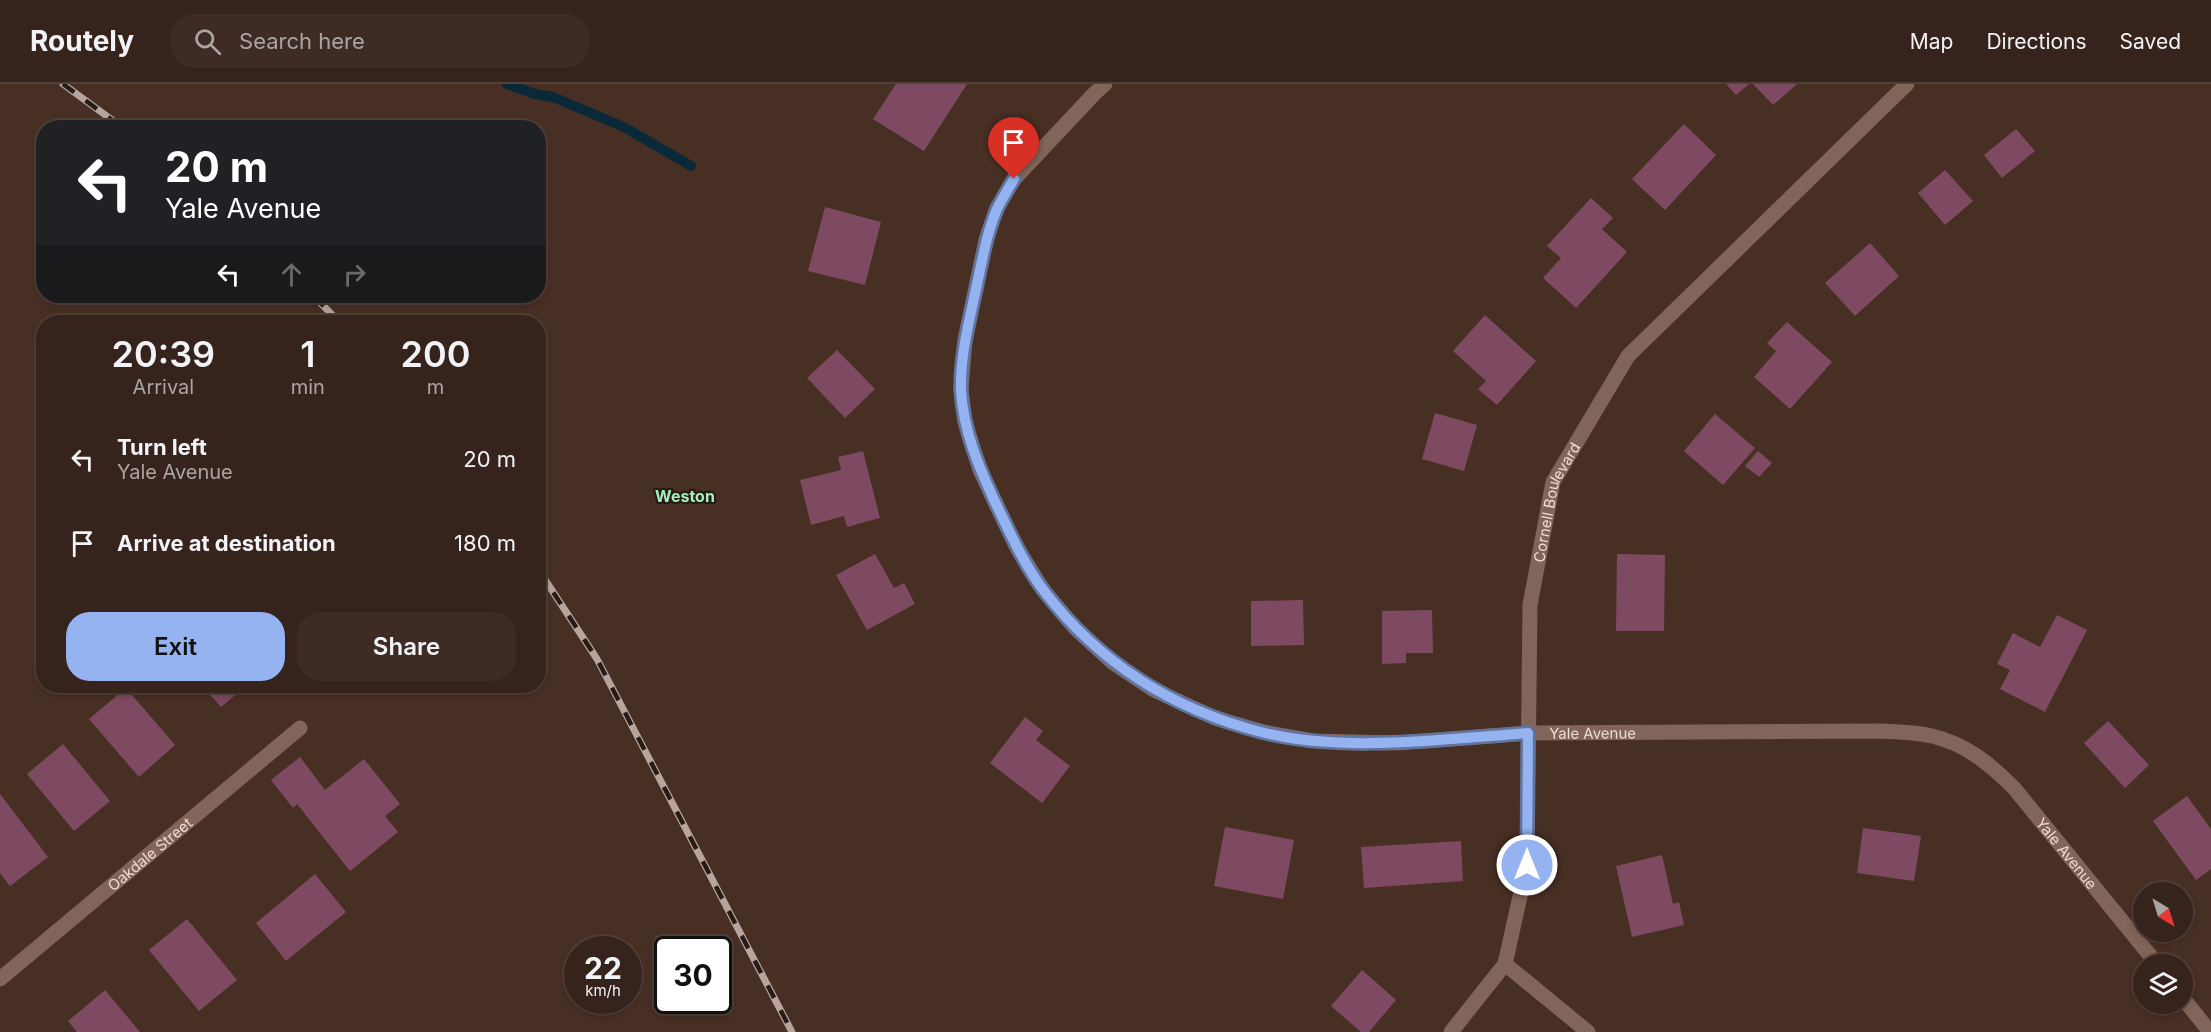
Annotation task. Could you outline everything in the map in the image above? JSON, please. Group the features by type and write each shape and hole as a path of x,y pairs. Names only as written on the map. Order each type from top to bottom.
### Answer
{"street":[{"name":"Yale Avenue","path":"1106,84 1014,179 998,208 987,240 965,340 961,390 965,422 980,470 1016,546 1043,590 1075,628 1112,662 1154,690 1215,718 1263,732 1313,741 1397,742 1528,733 1880,731 1931,735 1962,746 1990,764 2014,788 2149,954"},
{"name":"Cornell Boulevard","path":"1450,1032 1505,964 1527,865 1530,605 1553,482 1628,356 1907,84"},
{"name":"Oakdale Street","path":"0,979 300,728"},
{"path":"1505,964 1588,1032"},
{"path":"2193,1011 2210,1032"}],"building":[{"path":"896,84 967,84 924,151 873,119"},
{"path":"1726,84 1749,84 1736,95"},
{"path":"1753,84 1797,84 1773,105"},
{"path":"1684,124 1716,155 1665,210 1632,179"},
{"path":"2016,129 2035,151 2002,178 1984,155"},
{"path":"1945,170 1973,201 1945,225 1918,193"},
{"path":"1591,198 1613,218 1602,229 1627,252 1576,308 1543,278 1561,258 1547,246"},
{"path":"825,207 881,222 865,285 808,271"},
{"path":"1870,243 1899,276 1855,316 1825,283"},
{"path":"1485,315 1536,361 1497,405 1478,389 1486,381 1453,351"},
{"path":"1787,322 1832,362 1790,409 1754,377 1776,351 1767,343"},
{"path":"837,350 875,389 845,418 807,378"},
{"path":"1435,413 1477,425 1464,471 1422,459"},
{"path":"1715,414 1755,448 1723,485 1684,451"},
{"path":"863,451 880,518 847,527 844,516 811,525 800,480 841,470 838,457"},
{"path":"1758,451 1772,463 1759,477 1745,466"},
{"path":"875,554 894,588 904,583 915,604 867,630 836,575"},
{"path":"1617,554 1665,555 1664,631 1616,631"},
{"path":"1303,600 1304,645 1251,646 1251,601"},
{"path":"1432,610 1433,653 1406,653 1406,663 1382,664 1382,611"},
{"path":"2057,615 2087,630 2045,712 2000,689 2010,670 1997,664 2013,633 2040,647"},
{"path":"120,693 130,693 175,745 139,777 89,719"},
{"path":"208,693 238,693 221,707"},
{"path":"1025,717 1043,731 1036,740 1070,766 1042,803 990,763"},
{"path":"2108,721 2149,765 2125,788 2084,743"},
{"path":"63,744 110,801 74,831 27,774"},
{"path":"300,757 325,790 364,759 400,804 385,816 398,832 350,871 297,804 293,808 271,780"},
{"path":"0,794 48,857 10,886 0,873"},
{"path":"2187,796 2211,829 2211,869 2196,880 2153,821"},
{"path":"1225,827 1294,840 1283,899 1214,886"},
{"path":"1863,828 1921,836 1914,881 1857,873"},
{"path":"1461,841 1463,881 1364,888 1361,847"},
{"path":"1662,855 1673,904 1679,902 1684,925 1632,937 1616,866"},
{"path":"315,874 346,912 286,961 256,923"},
{"path":"187,919 237,980 199,1011 149,950"},
{"path":"1362,970 1396,1000 1369,1032 1361,1032 1331,1006"},
{"path":"105,990 140,1032 77,1032 68,1021"}],"waterway":[{"path":"507,84 535,94 553,97 624,127 691,166"}],"railway":[{"path":"63,84 112,120"},
{"path":"321,303 332,315"},
{"path":"546,581 597,659 792,1032"}],"district":[{"name":"Weston","path":"685,496"}],"route":[{"path":"1014,179 998,208 987,240 965,340 961,390 965,422 980,470 1016,546 1043,590 1075,628 1112,662 1154,690 1231,723 1263,732 1313,741 1397,742 1528,733 1527,865"}]}
